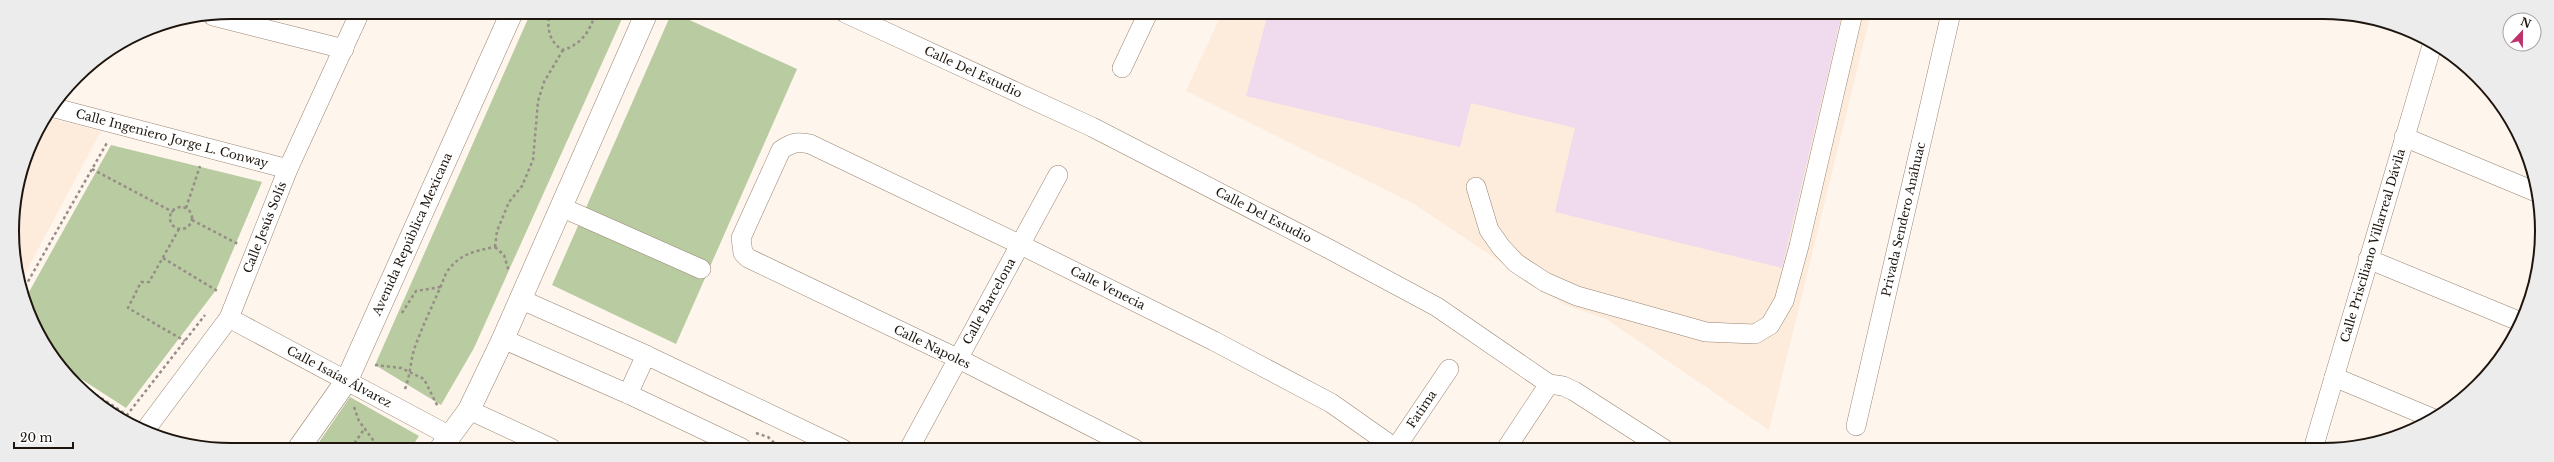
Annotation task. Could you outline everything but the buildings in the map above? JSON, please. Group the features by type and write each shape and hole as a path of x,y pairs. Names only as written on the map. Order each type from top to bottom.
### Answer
{"main road":[{"name":"Avenida República Mexicana","path":"303,443 350,390 509,19"},
{"path":"446,442 468,410 503,339 644,19"}],"street":[{"path":"225,19 344,49"},
{"name":"Calle Jesús Solís","path":"148,426 229,318 288,169 357,19"},
{"name":"Calle Del Estudio","path":"860,19 1092,128 1331,250 1437,307 1549,384 1563,386 1574,391 1655,443"},
{"path":"1122,68 1145,19"},
{"path":"1476,187 1490,230 1501,247 1516,263 1545,282 1577,296 1706,332 1755,334 1770,325 1784,301 1799,246 1852,19"},
{"name":"Privada Sendero Anáhuac","path":"1856,426 1950,19"},
{"name":"Calle Prisciliano Villarreal Dávila","path":"2315,443 2431,48"},
{"name":"Calle Ingeniero Jorge L. Conway","path":"58,109 288,169"},
{"path":"2404,137 2531,190"},
{"name":"Calle Venecia","path":"741,238 781,150 790,143 799,141 810,144 1022,245 1214,340 1331,402 1387,443"},
{"name":"Calle Barcelona","path":"913,443 1022,245 1058,175"},
{"path":"561,207 701,269"},
{"name":"Calle Napoles","path":"741,238 743,253 748,258 959,359 1123,443"},
{"path":"2368,259 2515,320"},
{"path":"520,299 646,355 830,443"},
{"name":"Calle Isaías Álvarez","path":"229,318 350,390 446,442"},
{"path":"503,339 628,394 731,443"},
{"path":"628,394 646,355"},
{"name":"Fatima","path":"1399,443 1449,369"},
{"path":"2334,377 2427,416"},
{"path":"1510,443 1549,384"},
{"path":"468,410 540,443"}],"path":[{"path":"550,19 549,33 556,47 563,50 576,46 592,24 594,19"},
{"path":"495,247 497,231 509,202 522,186 533,160 538,102 544,82 563,50"},
{"path":"26,285 110,137"},
{"path":"186,208 202,162"},
{"path":"92,169 173,212"},
{"path":"179,229 171,222 173,212 179,208 186,208 191,213 192,220 189,227 179,229 149,282 141,282 128,308 185,341"},
{"path":"192,220 241,245"},
{"path":"495,247 504,255 511,278 514,271"},
{"path":"405,389 411,372 411,362 415,345 453,263 470,252 495,247"},
{"path":"163,258 222,293"},
{"path":"217,299 222,293 224,286"},
{"path":"400,316 416,291 441,287"},
{"path":"100,397 127,415 208,311"},
{"path":"374,358 371,365 401,368 424,379 438,408"},
{"path":"399,386 412,393"},
{"path":"350,390 353,407 364,428 375,443"},
{"path":"432,404 443,410"},
{"path":"354,443 364,428"}],"shaded area":[{"path":"1219,19 1870,19 1769,430 1606,319 1565,305 1414,204 1186,91"},
{"path":"51,119 101,131 24,276 19,245 19,217 23,190 30,163 47,125"}],"green space":[{"path":"528,19 622,19 474,348 441,405 375,365"},
{"path":"669,19 687,19 797,69 676,344 552,285"},
{"path":"111,145 262,182 216,290 126,408 77,376 72,371 47,337 28,293"},
{"path":"350,397 419,436 414,443 318,443"}]}
